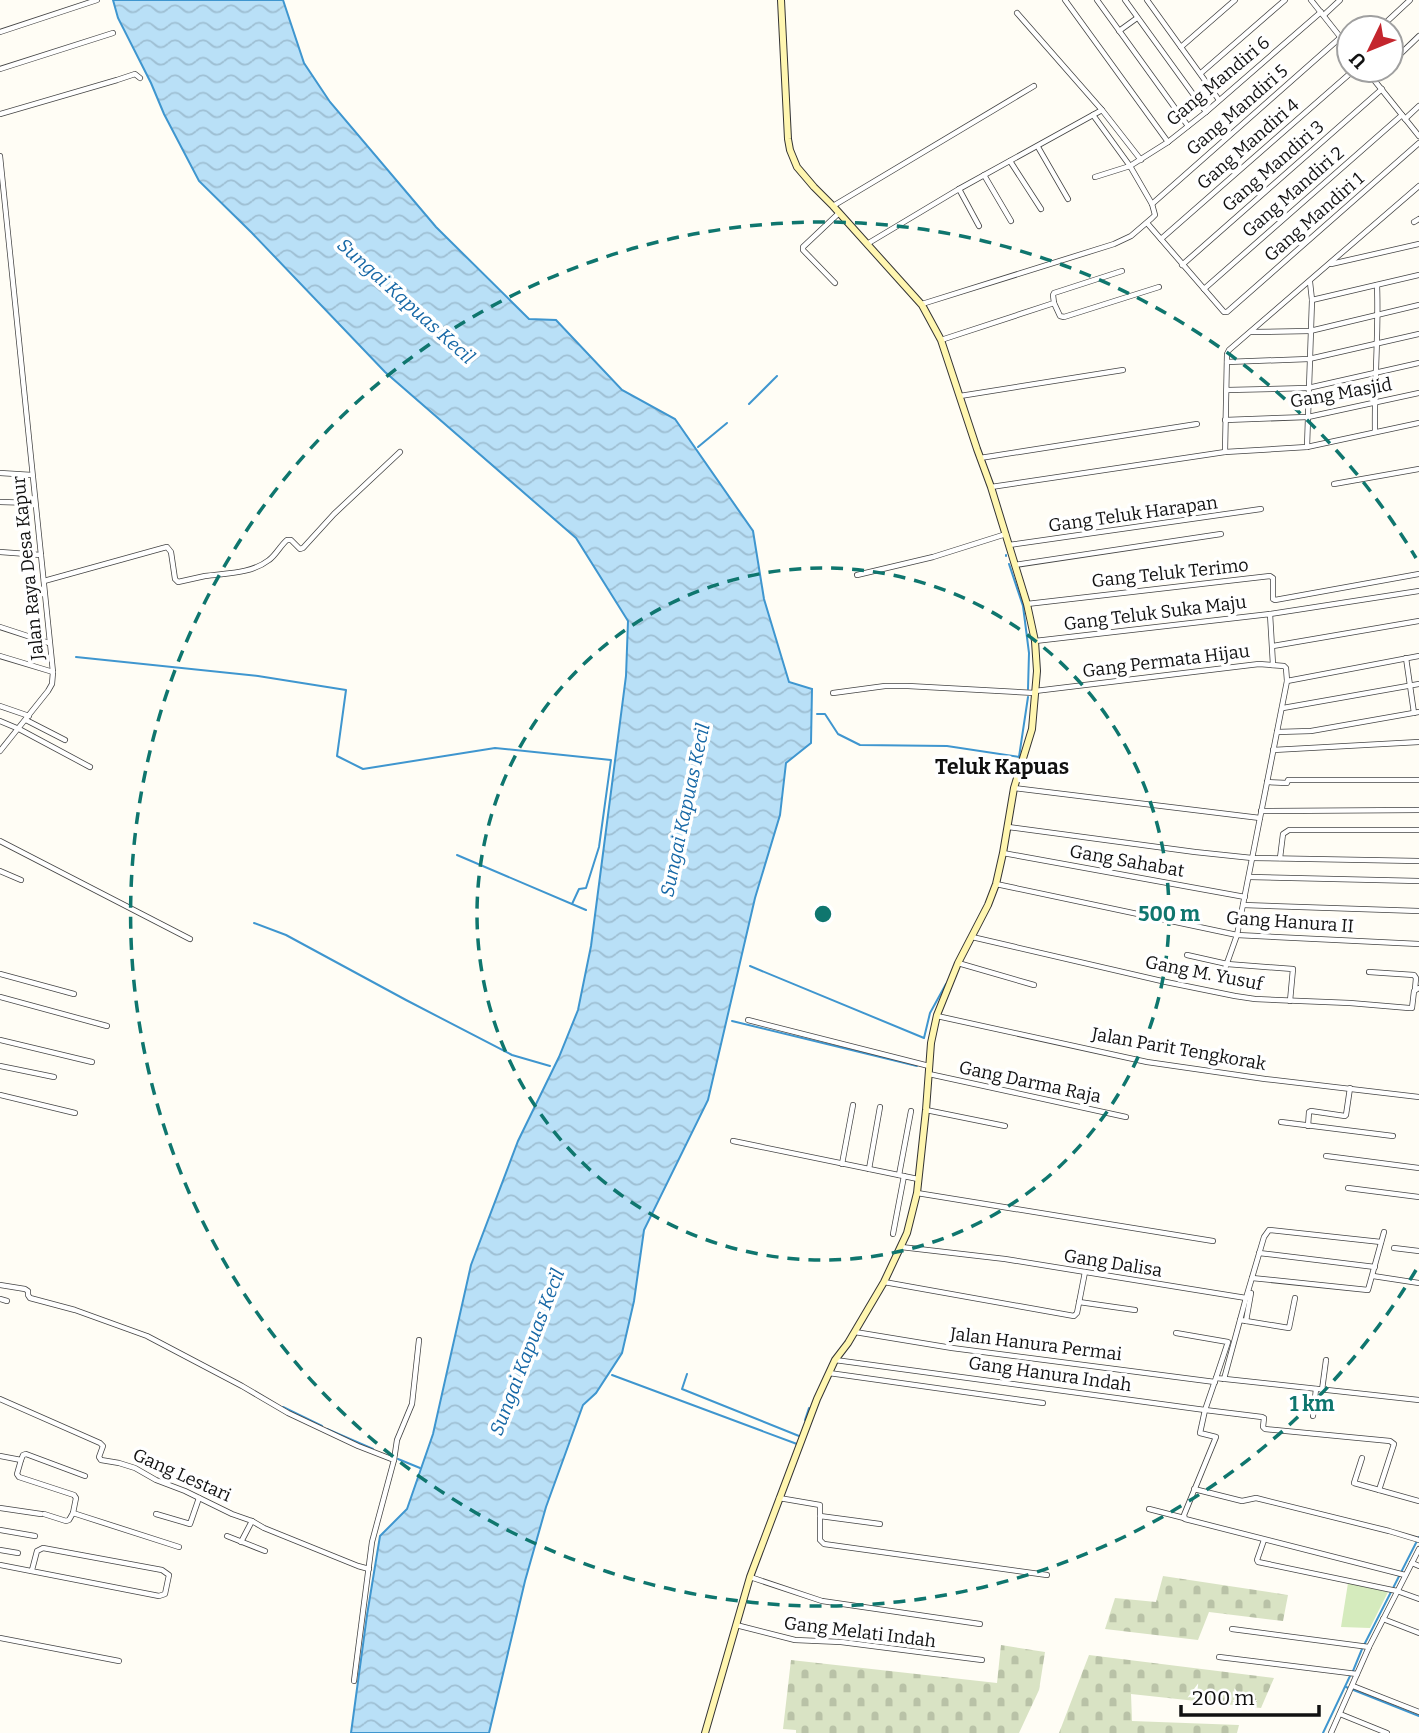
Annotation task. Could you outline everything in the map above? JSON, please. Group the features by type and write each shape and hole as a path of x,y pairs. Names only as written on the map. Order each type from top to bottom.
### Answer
{"main road":[{"path":"705,1733 750,1577 817,1399 835,1360 884,1282 910,1222 917,1193 931,1043 937,1016 958,963 996,884 1014,788 1032,729 1035,692 1035,641 1027,604 941,340 922,304 814,187 797,167 790,150 781,0"}],"street":[{"path":"0,32 97,0"},
{"path":"1065,0 1168,142"},
{"path":"1097,0 1188,126"},
{"path":"1125,0 1206,112"},
{"path":"1147,0 1219,100"},
{"path":"1181,47 1235,0"},
{"path":"1201,73 1285,0"},
{"path":"1311,0 1335,30"},
{"name":"Gang Mandiri 6","path":"1095,177 1130,166 1168,142 1340,0"},
{"path":"1395,14 1410,0"},
{"path":"1017,13 1102,110 1141,160"},
{"path":"1119,31 1137,18"},
{"path":"0,69 113,33"},
{"path":"1405,50 1419,36"},
{"name":"Gang Mandiri 5","path":"1152,204 1335,41"},
{"path":"0,114 130,75 135,74 140,78"},
{"name":"Gang Mandiri 4","path":"1161,239 1338,84"},
{"path":"1378,84 1419,136"},
{"path":"833,206 1034,86"},
{"name":"Gang Mandiri 3","path":"1182,265 1382,89"},
{"name":"Gang Mandiri 2","path":"1204,289 1419,106"},
{"path":"867,244 1102,110"},
{"path":"922,304 1114,244 1131,236 1155,215 1152,204 1130,166 1093,115"},
{"name":"Gang Mandiri 1","path":"1204,289 1224,312 1227,312 1419,143"},
{"path":"1038,147 1068,199"},
{"name":"Jalan Raya Desa Kapur","path":"0,156 3,219 53,672 52,684 0,751"},
{"path":"1010,161 1041,209"},
{"path":"984,176 1011,221"},
{"path":"1225,452 1229,350 1419,186"},
{"path":"959,190 979,226"},
{"path":"835,283 803,247 839,213"},
{"path":"1147,223 1204,289"},
{"path":"1331,264 1419,244"},
{"path":"1122,271 1054,293 1054,303 1061,318 1159,287"},
{"path":"1311,300 1419,275"},
{"path":"1307,447 1310,281"},
{"path":"1375,432 1377,285"},
{"path":"941,340 1054,303"},
{"path":"1251,332 1310,331 1419,305"},
{"path":"1227,362 1309,359 1419,334"},
{"path":"1226,390 1308,388 1419,363"},
{"path":"960,396 1123,370"},
{"name":"Gang Masjid","path":"1225,420 1308,417 1419,393"},
{"path":"991,487 1225,452 1307,447 1419,423"},
{"path":"980,458 1198,424"},
{"path":"44,582 167,547 171,552 175,579 178,582 252,569 271,559 287,540 303,548 334,514 400,452"},
{"path":"1334,484 1419,469"},
{"path":"0,473 32,475"},
{"path":"0,502 35,503"},
{"name":"Gang Teluk Harapan","path":"1009,545 1261,509"},
{"path":"857,575 933,557 1006,534"},
{"path":"1015,565 1221,534"},
{"path":"0,552 41,555"},
{"name":"Gang Teluk Terimo","path":"1027,604 1270,576 1273,578 1275,600 1419,575"},
{"path":"1270,614 1419,591"},
{"name":"Gang Teluk Suka Maju","path":"1035,641 1270,614 1273,665"},
{"path":"1273,646 1419,621"},
{"path":"0,627 50,643"},
{"path":"0,656 53,672"},
{"path":"1222,977 1237,935 1287,681 1419,656"},
{"path":"1277,732 1311,731 1417,712 1406,658"},
{"name":"Gang Permata Hijau","path":"833,693 885,686 1035,692 1259,664 1285,667 1287,681"},
{"path":"1283,708 1419,684"},
{"path":"0,706 28,718 65,740"},
{"path":"0,721 90,767"},
{"path":"1273,750 1419,742"},
{"path":"1267,782 1419,779"},
{"path":"1014,788 1260,818"},
{"path":"1261,811 1419,810"},
{"path":"1008,827 1252,858 1419,861"},
{"path":"1280,858 1283,834 1289,830 1419,830"},
{"path":"0,841 190,939"},
{"name":"Gang Sahabat","path":"1003,853 1245,897"},
{"path":"0,871 21,880"},
{"path":"1249,877 1419,881"},
{"name":"Gang Hanura II","path":"996,884 1237,935 1419,944"},
{"path":"1243,905 1419,911"},
{"name":"Gang M. Yusuf","path":"972,937 1255,999 1412,1008 1417,989"},
{"path":"1187,955 1227,964 1293,969 1290,1001"},
{"path":"958,963 1034,985"},
{"path":"1368,972 1413,975 1417,989"},
{"path":"0,974 74,995"},
{"path":"0,997 107,1026"},
{"name":"Jalan Parit Tengkorak","path":"937,1016 1147,1062 1419,1097"},
{"path":"748,1020 929,1066"},
{"path":"0,1040 92,1062"},
{"path":"0,1066 54,1077"},
{"name":"Gang Darma Raja","path":"928,1074 1126,1116"},
{"path":"1308,1126 1311,1111 1346,1115 1350,1088"},
{"path":"0,1095 75,1112"},
{"path":"842,1164 853,1105"},
{"path":"869,1169 880,1107"},
{"path":"926,1110 1005,1126"},
{"path":"893,1234 911,1111"},
{"path":"1281,1122 1393,1136"},
{"path":"733,1141 918,1180"},
{"path":"1326,1156 1419,1168"},
{"path":"1348,1188 1419,1197"},
{"path":"917,1193 1213,1241"},
{"path":"1243,1321 1246,1298 1266,1232 1381,1242"},
{"path":"1252,1278 1368,1290 1384,1232"},
{"name":"Gang Dalisa","path":"901,1247 1005,1259 1246,1298"},
{"path":"1394,1248 1419,1251"},
{"path":"1259,1253 1375,1267"},
{"path":"884,1282 1074,1315 1077,1313 1085,1272"},
{"path":"1373,1276 1419,1283"},
{"path":"0,1284 25,1289 32,1298 147,1336 288,1413 394,1460"},
{"path":"1224,1379 1251,1293"},
{"path":"1243,1321 1289,1328 1295,1298"},
{"path":"0,1299 7,1301"},
{"path":"1079,1302 1135,1310"},
{"name":"Jalan Hanura Permai","path":"854,1332 974,1351 1215,1380 1419,1400"},
{"path":"1176,1333 1228,1342 1200,1433 1216,1437 1184,1518"},
{"path":"354,1681 372,1542 397,1440 412,1404 419,1340"},
{"name":"Gang Hanura Indah","path":"835,1360 1261,1416 1264,1418 1265,1429 1393,1442 1379,1489"},
{"path":"1313,1416 1326,1360"},
{"path":"829,1373 1043,1403"},
{"name":"Gang Lestari","path":"0,1399 100,1443 103,1447 99,1457 101,1460 127,1465 264,1528 369,1569"},
{"path":"0,1508 43,1514 67,1521 74,1513 77,1499 74,1495 18,1476 23,1455 85,1476"},
{"path":"0,1456 21,1460"},
{"path":"1362,1458 1354,1483 1419,1501"},
{"path":"1194,1489 1242,1501 1256,1497 1419,1540"},
{"path":"156,1514 190,1524 199,1498"},
{"path":"779,1498 819,1504 820,1540 824,1544 1046,1575"},
{"path":"1149,1509 1405,1575"},
{"path":"74,1513 179,1547"},
{"path":"820,1516 880,1524"},
{"path":"241,1542 253,1521"},
{"path":"0,1530 35,1536"},
{"path":"227,1536 265,1551"},
{"path":"1264,1540 1258,1562 1419,1598"},
{"path":"0,1565 159,1596 164,1594 169,1575 162,1570 43,1548 37,1551 32,1570"},
{"path":"1331,1733 1369,1647 1419,1549"},
{"path":"0,1550 18,1553"},
{"path":"1412,1563 1419,1566"},
{"path":"750,1577 822,1601 980,1624"},
{"path":"1383,1619 1419,1633"},
{"name":"Gang Melati Indah","path":"735,1625 795,1640 841,1642 982,1660"},
{"path":"1232,1629 1369,1647"},
{"path":"0,1638 119,1661"},
{"path":"1219,1657 1357,1674"},
{"path":"1353,1686 1419,1712"},
{"path":"1340,1714 1387,1733"}],"green space":[{"path":"1163,1576 1288,1595 1283,1621 1209,1612 1198,1640 1105,1629 1115,1598 1156,1602"},
{"path":"1348,1583 1388,1592 1370,1628 1341,1627"},
{"path":"1001,1645 1045,1652 1039,1690 1019,1733 796,1733 796,1730 783,1729 791,1660 997,1683"},
{"path":"1089,1655 1274,1678 1261,1708 1131,1694 1132,1721 1239,1725 1237,1733 1059,1733"}],"water":[{"name":"Sungai Kapuas Kecil","path":"113,0 283,0 304,63 330,102 436,227 529,319 556,320 622,390 675,419 753,531 764,599 789,682 812,689 811,743 786,763 780,815 755,898 708,1100 644,1230 634,1301 622,1353 596,1393 583,1405 546,1507 525,1581 489,1733 351,1733 380,1536 407,1509 433,1434 471,1265 518,1141 559,1057 578,1010 591,946 626,676 628,621 576,538 385,372 199,181 118,18"}],"waterway":[{"path":"749,404 777,376"},
{"path":"698,447 727,423"},
{"path":"1009,564 1023,606 1029,653 1028,689"},
{"path":"76,657 258,676 346,690 337,756 363,769 495,748 611,760 599,847 586,888 579,889 572,904"},
{"path":"817,714 825,714 838,734 860,745 947,746 1019,757 1028,697"},
{"path":"457,855 586,910"},
{"path":"254,923 286,935 512,1055 550,1066"},
{"path":"750,966 924,1038 930,1013 946,984"},
{"path":"732,1021 917,1066"},
{"path":"687,1374 682,1389 799,1436"},
{"path":"612,1375 797,1444"},
{"path":"283,1407 322,1426"},
{"path":"805,1420 809,1408"},
{"path":"327,1429 373,1449"},
{"path":"398,1459 420,1468"},
{"path":"1353,1671 1419,1537"},
{"path":"1323,1733 1350,1676"},
{"path":"1346,1687 1419,1716"}],"district":[{"name":"Teluk Kapuas","path":"1002,767"}]}
